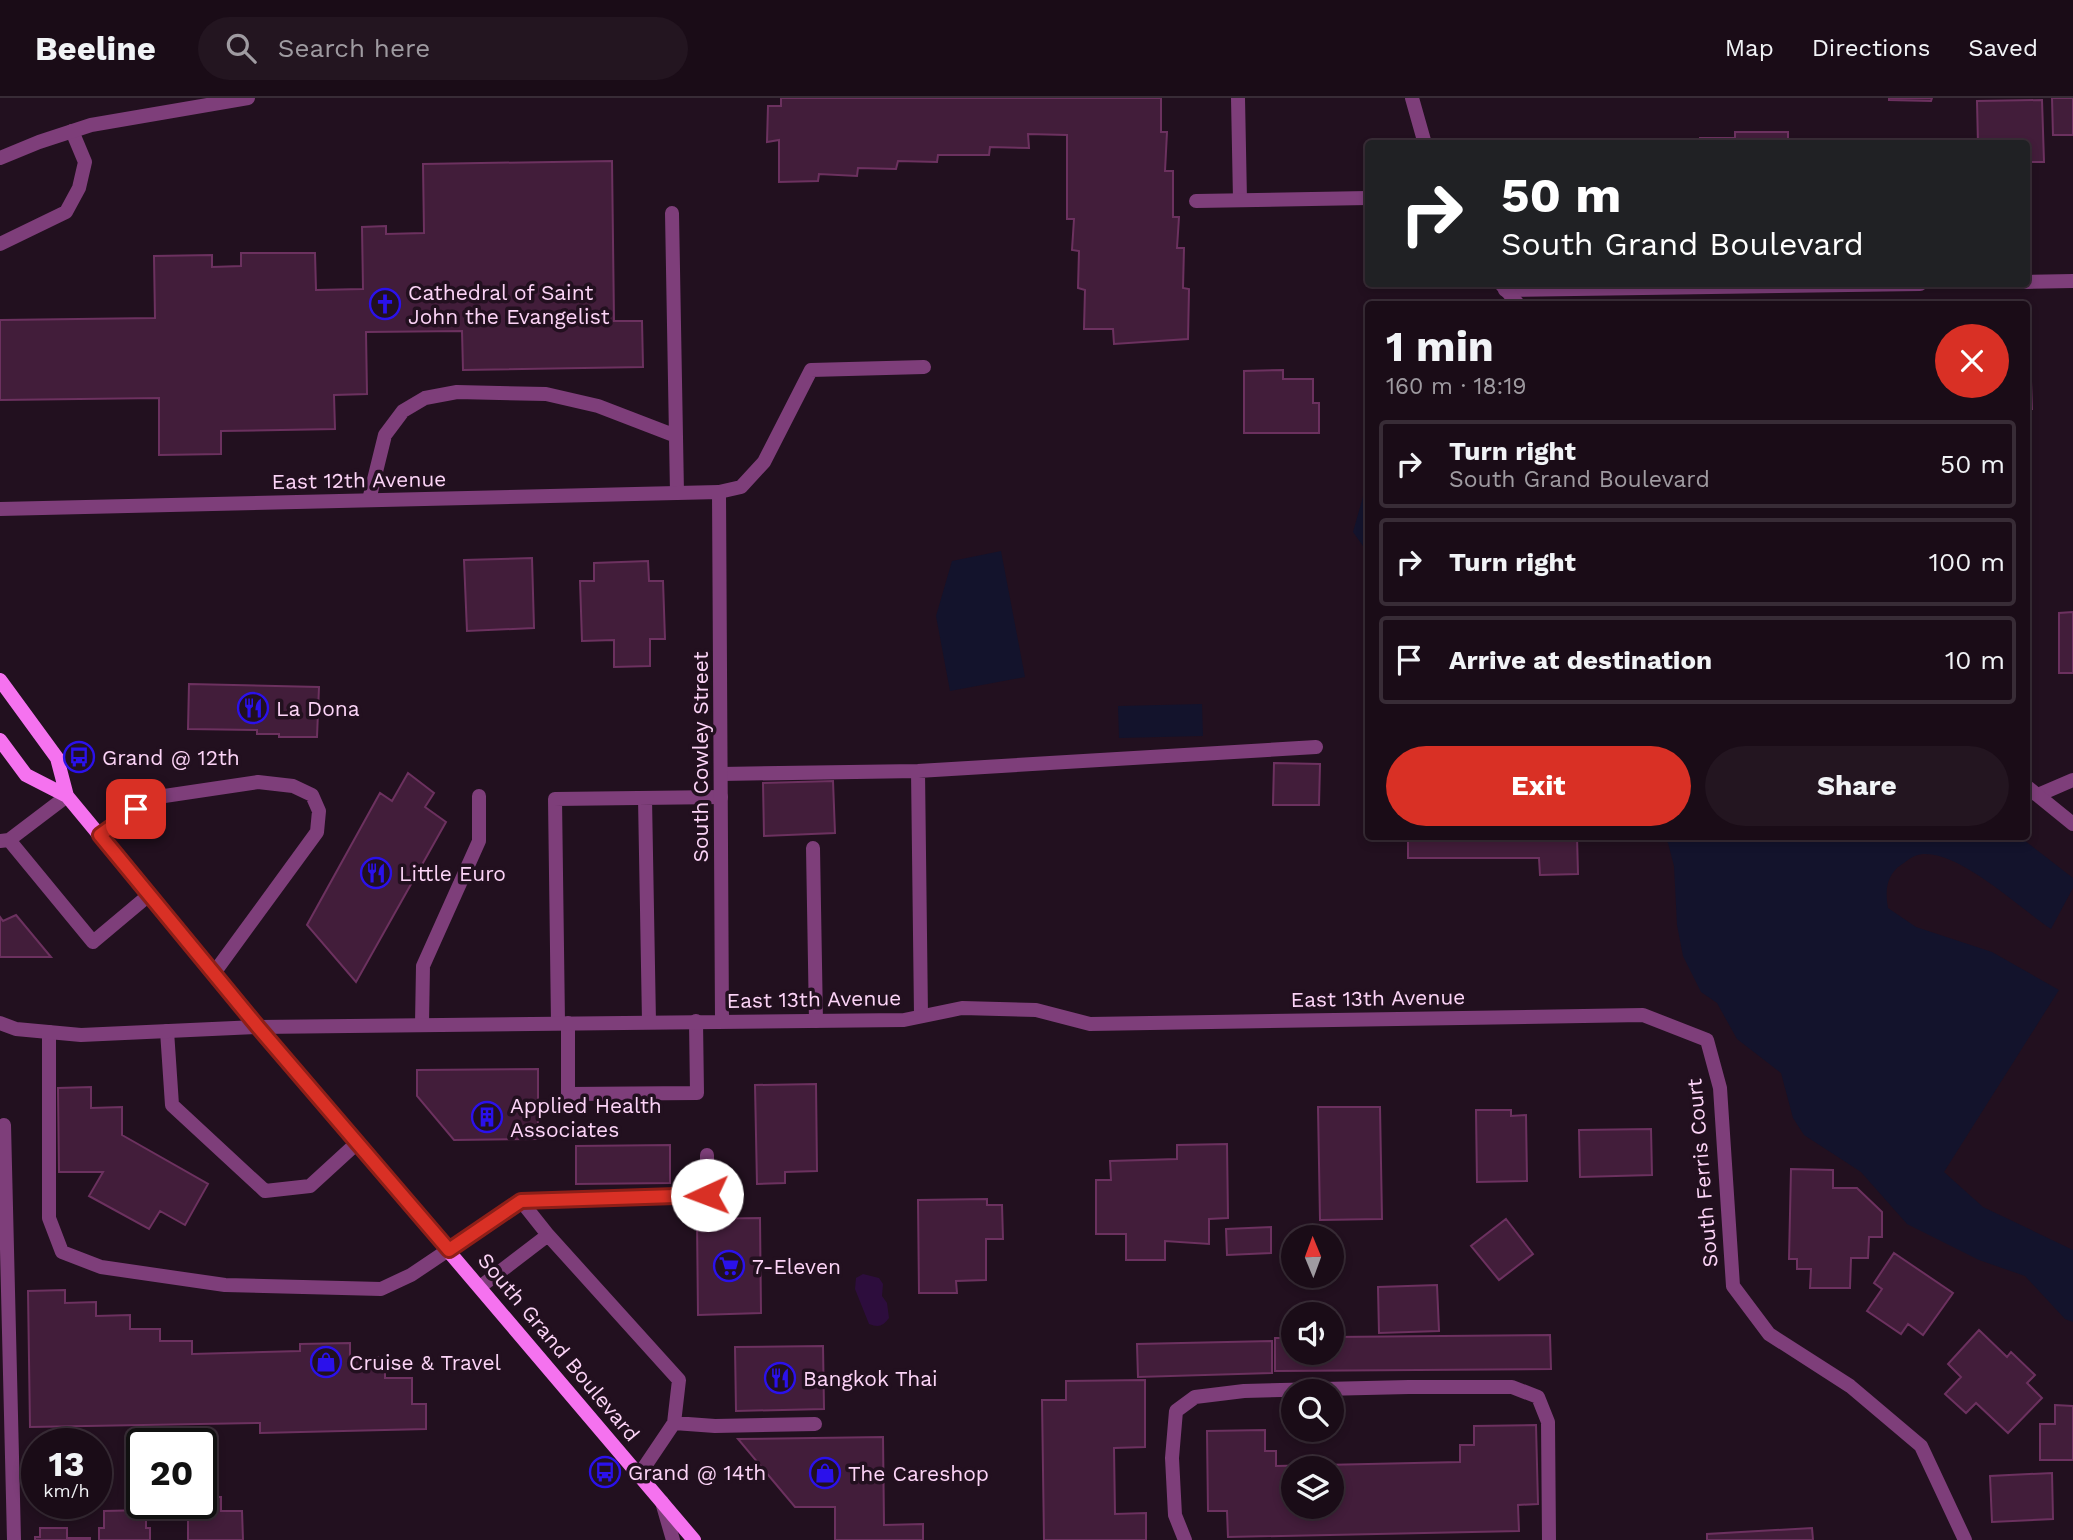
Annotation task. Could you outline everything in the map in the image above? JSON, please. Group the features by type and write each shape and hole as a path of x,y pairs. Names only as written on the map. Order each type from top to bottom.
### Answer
{"main road":[{"name":"South Grand Boulevard","path":"0,680 57,758 67,796"},
{"name":"South Grand Boulevard","path":"0,740 26,775 67,796 258,1027 694,1540"}],"street":[{"path":"0,158 91,125 248,98"},
{"path":"1238,98 1240,200"},
{"path":"1412,98 1424,140"},
{"path":"0,244 66,212 79,188 85,162 72,131"},
{"path":"1196,201 1365,198"},
{"path":"672,212 677,493"},
{"path":"2030,282 2073,281"},
{"path":"1504,287 1516,301"},
{"path":"719,492 741,486 764,462 811,370 924,367"},
{"path":"369,500 385,435 403,411 425,398 457,393 547,394 598,406 676,436"},
{"name":"East 12th Avenue","path":"0,509 719,492"},
{"name":"South Cowley Street","path":"719,492 722,1021"},
{"path":"721,774 918,771 1316,747"},
{"path":"918,771 922,1016"},
{"path":"2032,791 2073,780"},
{"path":"100,835 151,799 258,782 293,786 312,795 319,811 317,832 214,973"},
{"path":"2032,791 2073,824"},
{"path":"67,796 4,840 93,942 149,895"},
{"path":"422,1024 423,966 479,841 479,796"},
{"path":"696,1021 697,1093 568,1094 555,799 721,797"},
{"path":"645,798 649,1022"},
{"path":"813,848 816,1021"},
{"name":"East 13th Avenue","path":"0,1023 16,1029 82,1035 258,1027 422,1024 904,1020 962,1008 1036,1010 1090,1024 1643,1015 1707,1040"},
{"path":"167,1031 172,1105 265,1191 310,1186 357,1143"},
{"path":"49,1032 49,1218 62,1252 101,1267 225,1285 381,1289 411,1275 521,1201 707,1195 707,1155"},
{"name":"South Ferris Court","path":"1707,1040 1720,1088 1733,1286 1769,1334 1850,1386 1922,1446 1965,1540"},
{"path":"4,1125 15,1540"},
{"path":"521,1201 548,1235 679,1380 674,1423 639,1475"},
{"path":"480,1287 548,1235"},
{"path":"1185,1540 1175,1515 1172,1458 1176,1411 1195,1397 1244,1391 1409,1387 1511,1387 1538,1397 1548,1422 1549,1540"},
{"path":"674,1423 715,1426 815,1424"},
{"path":"662,1502 673,1540"}],"shaded area":[{"path":"1365,490 1365,549 1353,532"},
{"path":"1001,551 1025,677 950,691 936,616 952,561"},
{"path":"1202,704 1203,736 1119,738 1118,706"},
{"path":"1666,840 2024,840 2073,878 2073,888 2051,929 1966,868 1930,854 1913,857 1896,869 1888,884 1887,896 1888,908 1916,927 1992,952 2059,990 1944,1172 1983,1207 2073,1250 2073,1322 2065,1319 2025,1276 1979,1260 1907,1224 1861,1172 1804,1135 1793,1118 1781,1073 1737,1039 1717,1003 1701,992 1683,956 1677,925 1674,866"},
{"path":"863,1274 879,1278 883,1284 882,1296 887,1303 889,1318 880,1325 869,1324 855,1289 856,1278"}],"building":[{"path":"781,98 1161,98 1161,132 1167,132 1165,171 1173,171 1173,217 1179,217 1177,248 1184,248 1183,288 1189,289 1188,339 1114,344 1113,329 1084,329 1085,290 1078,288 1079,251 1072,250 1074,219 1067,219 1067,135 1028,134 1029,148 990,147 989,155 938,155 937,162 898,161 896,169 858,168 857,176 819,174 818,181 779,182 779,140 767,142 768,106 781,106"},
{"path":"1889,98 1932,98 1931,101"},
{"path":"2052,98 2073,98 2073,135 2053,135"},
{"path":"2042,100 2044,162 2030,162 2030,140 1978,140 1977,101"},
{"path":"1735,132 1788,132 1788,140 1700,140 1735,138"},
{"name":"Cathedral of Saint John the Evangelist","path":"612,161 614,321 642,321 643,367 463,370 462,331 366,332 367,394 334,395 335,429 221,431 221,454 159,455 159,398 0,400 0,320 155,318 154,256 212,255 212,267 241,266 241,253 315,253 316,290 363,289 362,227 386,226 386,234 424,233 423,164"},
{"path":"2030,353 2032,409 2030,409"},
{"path":"1283,370 1283,379 1313,379 1313,403 1319,403 1319,433 1244,433 1244,371"},
{"path":"532,558 534,628 467,631 464,560"},
{"path":"648,561 649,581 663,581 665,639 650,639 650,666 614,667 614,640 582,641 580,581 594,581 594,563"},
{"path":"2073,612 2073,673 2059,673 2059,613"},
{"name":"La Dona","path":"189,684 319,687 317,737 279,737 279,734 257,734 257,730 188,729"},
{"path":"1274,763 1320,764 1319,805 1273,805"},
{"name":"Little Euro","path":"408,773 434,793 425,807 446,822 356,982 307,925 380,793 392,801"},
{"path":"833,781 835,833 764,836 763,783"},
{"path":"1408,840 1577,840 1578,874 1540,875 1539,858 1408,858"},
{"path":"16,915 51,957 0,957 0,917 3,921"},
{"name":"Applied Health Associates","path":"538,1069 538,1139 454,1140 417,1096 417,1070"},
{"path":"816,1084 817,1171 785,1172 785,1183 757,1184 755,1085"},
{"path":"91,1087 91,1108 122,1107 122,1135 208,1184 185,1225 160,1211 149,1229 89,1196 103,1172 59,1172 58,1088"},
{"path":"1318,1107 1380,1107 1382,1219 1320,1220"},
{"path":"1476,1110 1511,1110 1511,1116 1526,1115 1527,1181 1477,1182"},
{"path":"1651,1129 1652,1175 1580,1177 1579,1130"},
{"path":"1227,1144 1228,1218 1209,1219 1209,1244 1165,1241 1165,1260 1126,1260 1126,1234 1096,1234 1096,1180 1111,1180 1110,1161 1177,1159 1177,1145"},
{"path":"670,1145 670,1183 576,1184 576,1146"},
{"path":"1791,1169 1833,1170 1833,1188 1857,1188 1882,1212 1882,1237 1869,1237 1868,1258 1851,1258 1850,1288 1810,1288 1811,1269 1797,1269 1797,1259 1789,1259"},
{"path":"987,1199 987,1205 1002,1205 1003,1239 986,1239 986,1280 956,1281 957,1293 919,1293 918,1200"},
{"name":"7-Eleven","path":"760,1218 761,1313 698,1315 697,1219"},
{"path":"1506,1219 1533,1254 1499,1280 1471,1246"},
{"path":"1271,1227 1271,1253 1227,1255 1226,1229"},
{"path":"1894,1253 1953,1293 1923,1335 1908,1324 1901,1334 1867,1311 1882,1289 1874,1283"},
{"path":"1437,1285 1439,1331 1379,1333 1378,1287"},
{"path":"65,1290 65,1303 96,1302 96,1316 130,1315 130,1329 160,1329 160,1341 192,1341 192,1354 300,1351 300,1344 350,1343 350,1358 385,1357 385,1378 412,1378 412,1404 426,1404 426,1429 260,1433 260,1423 30,1427 28,1291"},
{"path":"1979,1330 2007,1357 2011,1352 2035,1375 2027,1383 2042,1398 2008,1433 1976,1403 1966,1413 1945,1394 1961,1377 1948,1364"},
{"path":"1550,1335 1551,1369 1275,1371 1275,1338 1281,1338 1281,1365 1344,1365 1344,1337"},
{"path":"1272,1341 1272,1373 1138,1377 1137,1344"},
{"name":"Bangkok Thai","path":"823,1346 824,1409 736,1411 735,1347"},
{"path":"1145,1380 1145,1447 1114,1448 1115,1514 1146,1513 1146,1540 1044,1540 1042,1400 1066,1400 1066,1381"},
{"path":"2055,1405 2073,1406 2073,1460 2040,1460 2040,1424 2055,1424"},
{"path":"1536,1425 1538,1504 1518,1505 1519,1531 1228,1537 1227,1511 1208,1511 1207,1431 1265,1430 1265,1451 1276,1451 1276,1466 1281,1466 1281,1519 1344,1519 1344,1465 1460,1462 1460,1445 1474,1445 1474,1426"},
{"name":"The Careshop","path":"883,1437 884,1525 923,1524 923,1540 835,1540 835,1507 795,1507 738,1439"},
{"path":"2052,1473 2053,1519 1992,1522 1990,1476"},
{"path":"217,1497 221,1497 221,1511 242,1511 243,1540 188,1540 188,1519 217,1519"},
{"path":"126,1510 126,1519 146,1519 146,1528 150,1528 150,1540 99,1540 99,1528 104,1528 104,1519 112,1519 112,1511"},
{"path":"40,1528 67,1528 67,1538 90,1540 35,1540 35,1537 40,1537"},
{"path":"1812,1528 1813,1540 1707,1540 1707,1534"}],"place":[{"name":"Cathedral of Saint John the Evangelist","path":"385,304"},
{"name":"La Dona","path":"253,708"},
{"name":"Grand @ 12th","path":"79,757"},
{"name":"Little Euro","path":"376,873"},
{"name":"Applied Health Associates","path":"487,1117"},
{"name":"7-Eleven","path":"729,1266"},
{"name":"Cruise & Travel","path":"326,1362"},
{"name":"Bangkok Thai","path":"780,1378"},
{"name":"Grand @ 14th","path":"605,1472"},
{"name":"The Careshop","path":"825,1473"}],"route":[{"path":"136,809 100,835 258,1027 449,1250 521,1201 707,1195"}]}
